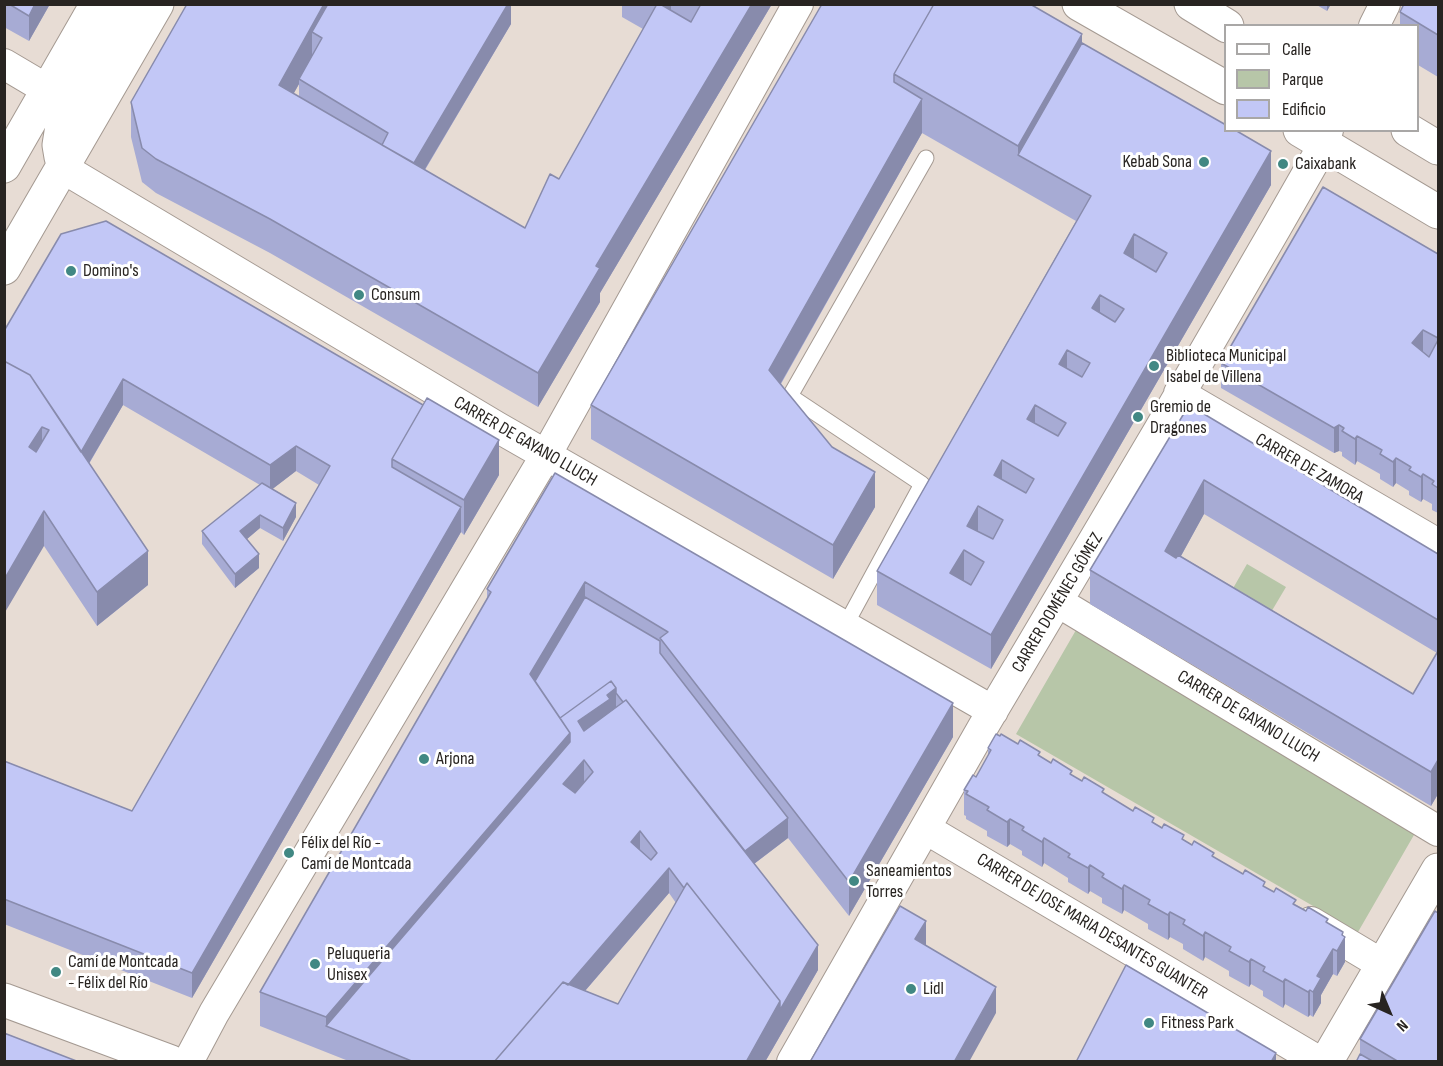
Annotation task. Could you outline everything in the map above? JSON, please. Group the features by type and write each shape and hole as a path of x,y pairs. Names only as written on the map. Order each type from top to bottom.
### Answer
{"main road":[{"path":"4,166 97,4"},
{"path":"62,167 59,145 68,104 126,4"},
{"path":"4,268 157,4"},
{"path":"1079,4 1224,87"},
{"path":"1191,4 1224,24"},
{"path":"1411,132 1438,148"},
{"path":"1317,135 1438,212"},
{"path":"1326,1062 1437,877"},
{"path":"4,1000 171,1062"}],"street":[{"path":"188,1062 220,1003 546,455 798,4"},
{"path":"1375,24 1385,4"},
{"path":"4,64 48,90"},
{"name":"CARRER DOMÉNEC GÓMEZ","path":"792,1062 926,829 994,726 1058,602 1179,393 1317,135"},
{"name":"CARRER DE GAYANO LLUCH","path":"62,167 546,455 844,626 994,726"},
{"name":"CARRER DE ZAMORA","path":"1179,393 1438,544"},
{"name":"CARRER DE GAYANO LLUCH","path":"1058,602 1438,831"},
{"name":"CARRER DE JOSE MARIA DESANTES GUANTER","path":"926,829 1320,1062"},
{"path":"1288,909 1383,965"}],"lane":[{"path":"844,626 922,484 789,396 926,159"}],"green space":[{"path":"1247,564 1286,587 1267,619 1228,597"},
{"path":"1076,630 1418,828 1358,932 1016,734"}],"building":[{"path":"9,4 35,4 29,16"},
{"path":"187,4 324,4 279,85 525,228 550,174 559,179 657,4 691,22 701,4 752,4 596,266 600,268 538,373 270,219 156,159 142,148 131,102"},
{"path":"328,4 508,4 414,163 382,145 388,133 299,79 322,38 312,32"},
{"path":"822,4 934,4 894,74 894,82 922,99 769,370 832,447 875,472 833,545 591,405"},
{"path":"934,4 1030,4 1082,34 1018,146 894,74"},
{"path":"1404,4 1438,4 1438,35 1400,12"},
{"path":"1082,43 1224,124 1224,132 1238,132 1271,151 991,635 877,571 1091,196 1018,155","holes":["1134,234 1167,253 1156,272 1124,253","1100,295 1124,309 1115,322 1092,308","1067,350 1090,363 1082,377 1059,364","1035,405 1066,423 1058,436 1027,419","1002,460 1034,479 1026,493 994,475","978,506 1003,520 993,539 967,526","964,550 984,562 971,585 950,573"]},
{"path":"1323,187 1438,254 1438,338 1423,330 1412,343 1429,357 1438,340 1438,488 1432,484 1434,481 1423,474 1421,477 1409,470 1411,467 1396,458 1393,462 1380,454 1382,450 1357,436 1355,439 1342,431 1344,428 1339,425 1334,428 1221,363"},
{"path":"106,221 423,405 392,459 392,467 461,507 192,973 4,899 4,761 132,811 330,466 296,446 270,465 123,379 81,452 30,375 4,361 4,331 61,234"},
{"path":"4,361 30,375 148,551 97,592 44,511 4,580","holes":["42,427 49,430 36,452 29,447"]},
{"path":"427,398 499,440 464,500 392,459"},
{"path":"1189,405 1438,554 1438,620 1204,480 1165,551 1176,558 1178,555 1413,694 1438,651 1438,760 1431,772 1090,570"},
{"path":"555,473 953,703 849,882 660,638 668,632 585,582 530,674 570,733 326,1017 260,992 491,592 487,589"},
{"path":"262,483 296,503 283,528 260,515 240,531 259,554 235,574 202,531"},
{"path":"585,597 660,641 660,653 788,818 745,851 626,700 623,702 611,681 560,718 535,681"},
{"path":"611,681 616,688 607,695 610,699 578,721 584,731 626,700 818,945 780,1010 780,1001 687,883 684,888 669,868 568,985 563,982 494,1062 414,1062 326,1026 570,742 570,733 560,718","holes":["584,760 593,772 575,793 563,784","640,831 657,853 651,860 631,842"]},
{"path":"996,734 1000,736 1001,734 1018,744 1020,740 1040,752 1038,755 1051,763 1053,759 1072,771 1070,774 1082,781 1084,777 1104,789 1102,792 1133,811 1135,807 1154,818 1152,822 1162,828 1164,824 1184,835 1182,839 1192,845 1194,841 1214,853 1212,856 1243,874 1245,870 1265,882 1263,886 1274,892 1276,888 1296,900 1293,904 1306,911 1308,907 1328,919 1326,922 1343,932 1342,935 1345,937 1337,951 1333,949 1317,976 1321,978 1313,992 1310,990 1308,992 1285,979 1283,982 1263,971 1265,967 1251,959 1249,962 1229,951 1231,947 1205,932 1203,936 1183,924 1185,920 1170,912 1168,915 1148,904 1150,900 1124,885 1122,889 1102,877 1104,874 1090,865 1088,868 1068,857 1070,854 1044,838 1042,842 1022,830 1024,827 1010,819 1007,822 987,810 989,807 966,794 968,791 964,790 973,775 976,777 991,750 988,748"},
{"path":"687,883 780,1001 746,1062 494,1062 563,982 618,1004"},
{"name":"Lidl","path":"900,906 926,921 915,939 996,987 954,1062 810,1062"},
{"path":"1435,911 1438,913 1438,1062 1399,1062 1360,1039"},
{"name":"Fitness Park","path":"1126,965 1276,1053 1271,1062 1076,1062"},
{"path":"4,1033 79,1062 4,1062"},
{"path":"1360,1054 1374,1062 1356,1062"}],"place":[{"name":"Kebab Sona","path":"1204,162"},
{"name":"Caixabank","path":"1283,164"},
{"name":"Domino's","path":"71,271"},
{"name":"Consum","path":"359,295"},
{"name":"Biblioteca Municipal Isabel de Villena","path":"1154,366"},
{"name":"Gremio de Dragones","path":"1138,417"},
{"name":"Arjona","path":"424,759"},
{"name":"Félix del Río - Camí de Montcada","path":"289,853"},
{"name":"Saneamientos Torres","path":"854,881"},
{"name":"Peluqueria Unisex","path":"315,964"},
{"name":"Camí de Montcada - Félix del Río","path":"56,972"},
{"name":"Lidl","path":"911,989"},
{"name":"Fitness Park","path":"1149,1023"}]}
